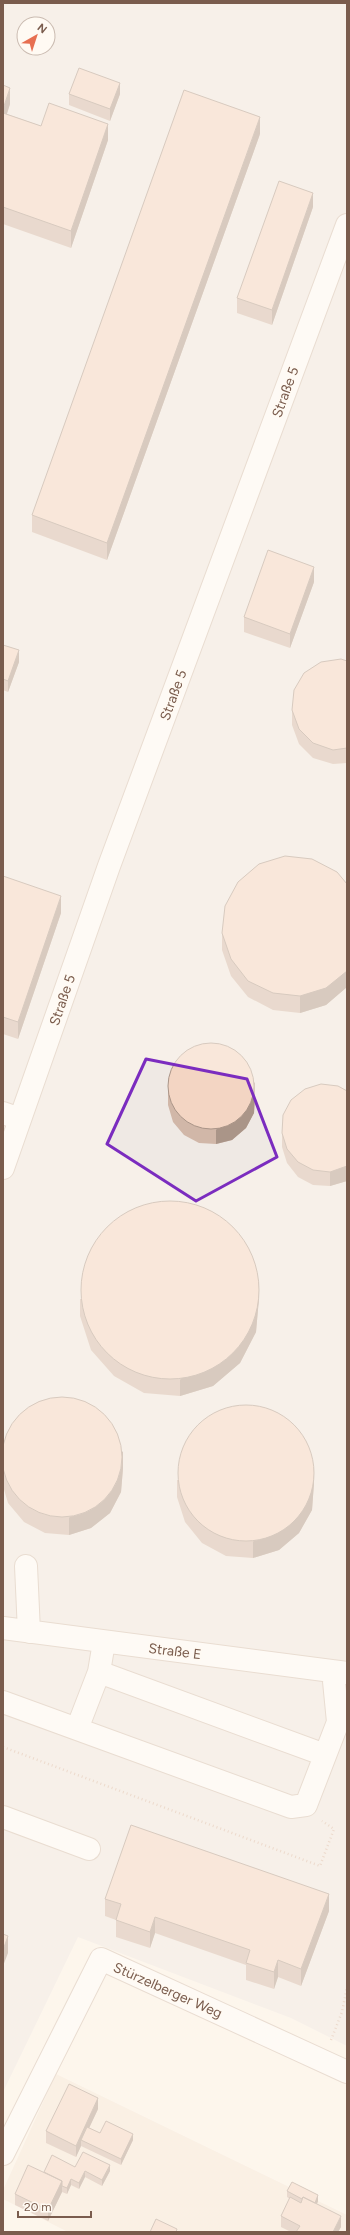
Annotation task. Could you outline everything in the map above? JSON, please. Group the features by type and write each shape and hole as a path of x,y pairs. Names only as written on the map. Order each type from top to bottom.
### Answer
{"street":[{"name":"Straße 5","path":"3,1168 12,1116 109,866 347,225"},
{"path":"26,1566 29,1632"},
{"name":"Straße E","path":"3,1628 340,1672"},
{"path":"77,1729 99,1672 104,1642"},
{"path":"99,1672 325,1755"},
{"path":"3,1702 290,1807 306,1805 338,1722 340,1672"},
{"path":"3,1817 89,1849"},
{"name":"Stürzelberger Weg","path":"3,2154 101,1959 347,2072"}],"path":[{"path":"3,1747 320,1866 334,1829 298,1806"},
{"path":"335,2030 347,1987"}],"highlighted area":[{"path":"146,1059 247,1079 277,1157 196,1201 107,1144"}],"shaded area":[{"path":"3,3 347,3 347,2046 291,2018 78,1937 3,2092"},
{"path":"56,2074 347,2215 347,2232 68,2232 3,2199 3,2190"}],"building":[{"path":"79,68 120,83 110,109 69,94"},
{"path":"3,85 10,88 3,109"},
{"path":"184,90 260,117 107,543 32,515"},
{"path":"49,103 108,124 71,231 3,207 3,113 41,126"},
{"path":"279,181 313,193 272,310 237,298"},
{"path":"268,550 314,567 290,634 244,617"},
{"path":"3,645 19,650 8,681 3,679"},
{"path":"341,659 347,661 347,748 333,750 313,743 299,729 292,710 294,690 304,673 321,662"},
{"path":"285,856 312,859 337,872 347,884 347,971 326,988 300,996 273,993 248,981 231,959 222,933 225,906 238,882 259,864"},
{"path":"3,876 61,896 18,1022 3,1017"},
{"path":"203,1043 219,1043 228,1046 242,1055 251,1069 254,1078 254,1094 251,1103 242,1117 228,1126 219,1129 203,1129 187,1122 180,1117 175,1110 168,1094 168,1078 175,1062 180,1055 187,1050"},
{"path":"321,1084 338,1086 347,1091 347,1166 330,1172 313,1170 298,1162 287,1149 282,1133 283,1115 291,1100 305,1089"},
{"path":"170,1201 187,1203 204,1208 219,1216 233,1227 244,1241 252,1256 257,1273 259,1290 257,1307 252,1324 244,1339 233,1353 219,1364 204,1372 187,1377 170,1379 153,1377 136,1372 121,1364 107,1353 96,1339 88,1324 83,1307 81,1290 83,1273 88,1256 96,1241 107,1227 121,1216 136,1208 153,1203"},
{"path":"62,1397 85,1401 105,1414 118,1434 122,1457 118,1480 105,1500 85,1513 62,1517 39,1513 19,1500 6,1480 2,1457 6,1434 19,1414 39,1401"},
{"path":"239,1405 253,1405 272,1410 284,1416 299,1430 309,1447 313,1460 313,1486 309,1499 303,1511 289,1526 284,1530 266,1538 253,1541 239,1541 220,1536 208,1530 193,1516 189,1511 181,1493 178,1480 178,1466 183,1447 189,1435 203,1420 208,1416 226,1408"},
{"path":"131,1825 329,1894 301,1969 278,1960 274,1972 246,1963 250,1950 155,1917 150,1932 116,1920 121,1904 105,1899"},
{"path":"3,1934 8,1936 3,1950"},
{"path":"69,2084 98,2098 76,2146 46,2131"},
{"path":"106,2121 133,2134 121,2159 81,2140 87,2127 100,2133"},
{"path":"83,2152 110,2165 102,2180 85,2171 79,2183 71,2179 67,2188 62,2186 62,2181 44,2172 52,2155 75,2167"},
{"path":"28,2165 62,2181 48,2210 15,2194"},
{"path":"292,2182 318,2195 315,2203 303,2197 302,2199 287,2191"},
{"path":"290,2197 301,2203 303,2197 341,2216 333,2232 296,2232 300,2226 281,2216"},
{"path":"156,2219 177,2229 176,2232 150,2232"}]}
